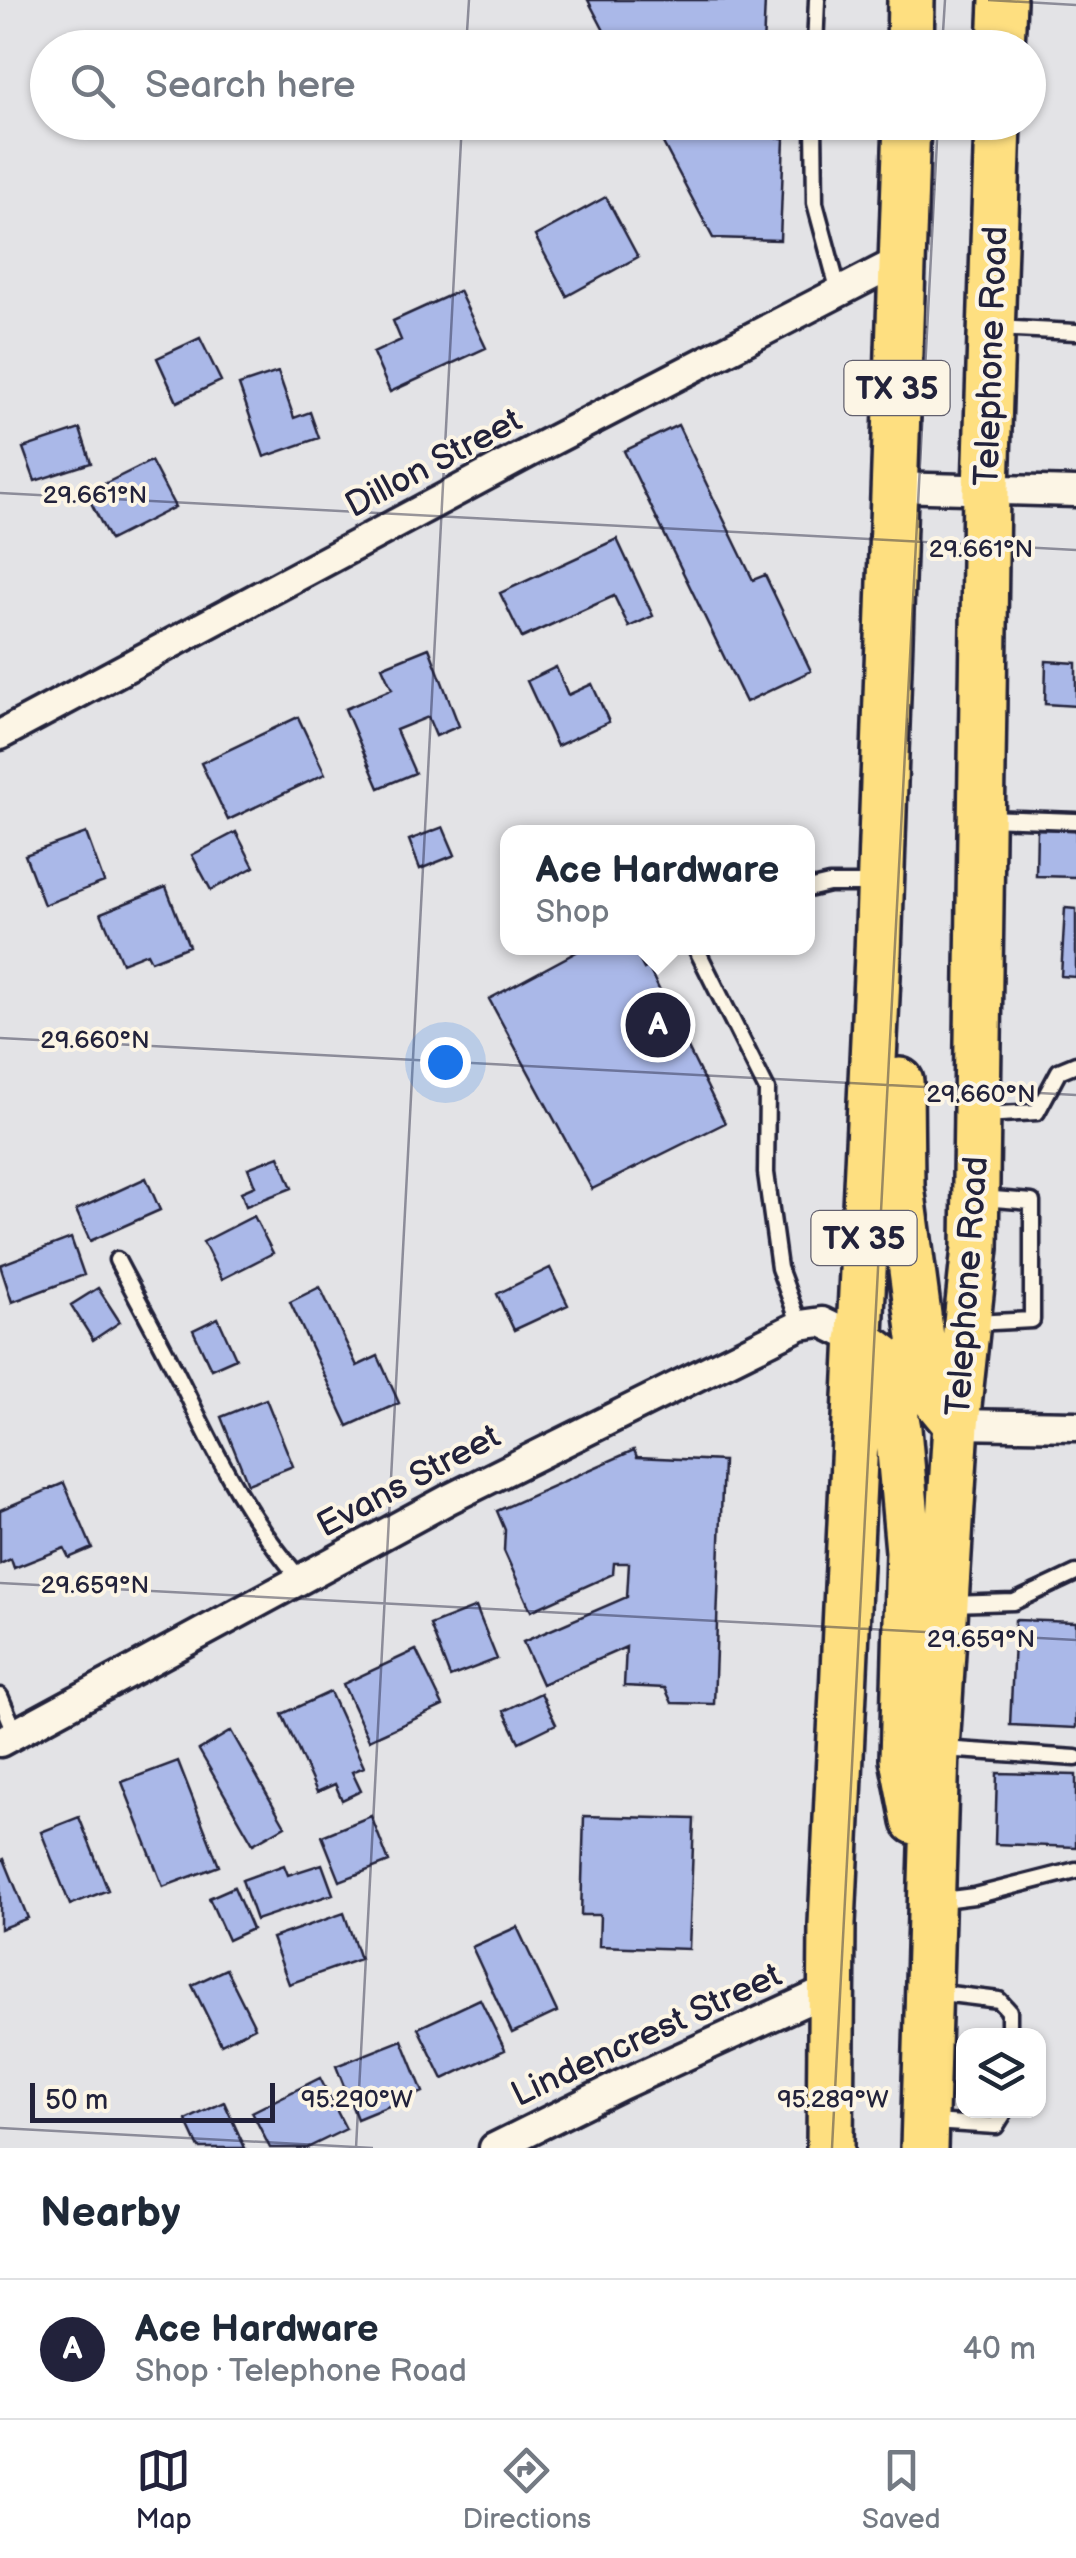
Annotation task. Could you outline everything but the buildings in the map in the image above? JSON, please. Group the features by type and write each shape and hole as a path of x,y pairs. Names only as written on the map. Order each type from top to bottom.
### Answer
{"main road":[{"path":"910,30 911,0"},
{"path":"1002,30 1003,0"},
{"name":"TX 35","path":"830,2148 831,1989 881,884 906,140"},
{"name":"Telephone Road","path":"924,2135 936,1749 956,1424 975,1248 986,490 997,140"},
{"path":"878,955 900,990 901,1188 928,1390 956,1424"},
{"path":"859,1340 886,1360 898,1429 909,1552 903,1759 930,1902"}],"street":[{"name":"Dillon Street","path":"0,734 902,259"},
{"path":"893,487 1076,492"},
{"path":"800,1325 822,1322 859,1340"},
{"name":"Evans Street","path":"8,1738 449,1499 800,1325"},
{"path":"956,1424 1076,1426"},
{"name":"Lindencrest Street","path":"494,2148 831,1989"}],"lane":[{"path":"816,30 817,0"},
{"path":"814,140 814,204 838,292"},
{"path":"990,328 1076,332"},
{"path":"981,818 1076,822"},
{"path":"815,887 881,884"},
{"path":"700,955 767,1090 766,1173 779,1268 800,1325"},
{"path":"977,1116 1037,1112 1059,1072 1076,1064"},
{"path":"967,1323 1032,1320 1032,1202 976,1198"},
{"path":"117,1260 224,1470 269,1542 300,1580"},
{"path":"945,1604 1014,1602 1076,1573"},
{"path":"0,1696 8,1738"},
{"path":"936,1749 1076,1758"},
{"path":"930,1902 974,1896 1076,1870"},
{"path":"927,1991 999,2000 1009,2011 1008,2028"},
{"path":"924,2135 996,2126 1003,2118"}],"place":[{"name":"Ace Hardware","path":"658,1025"}]}
